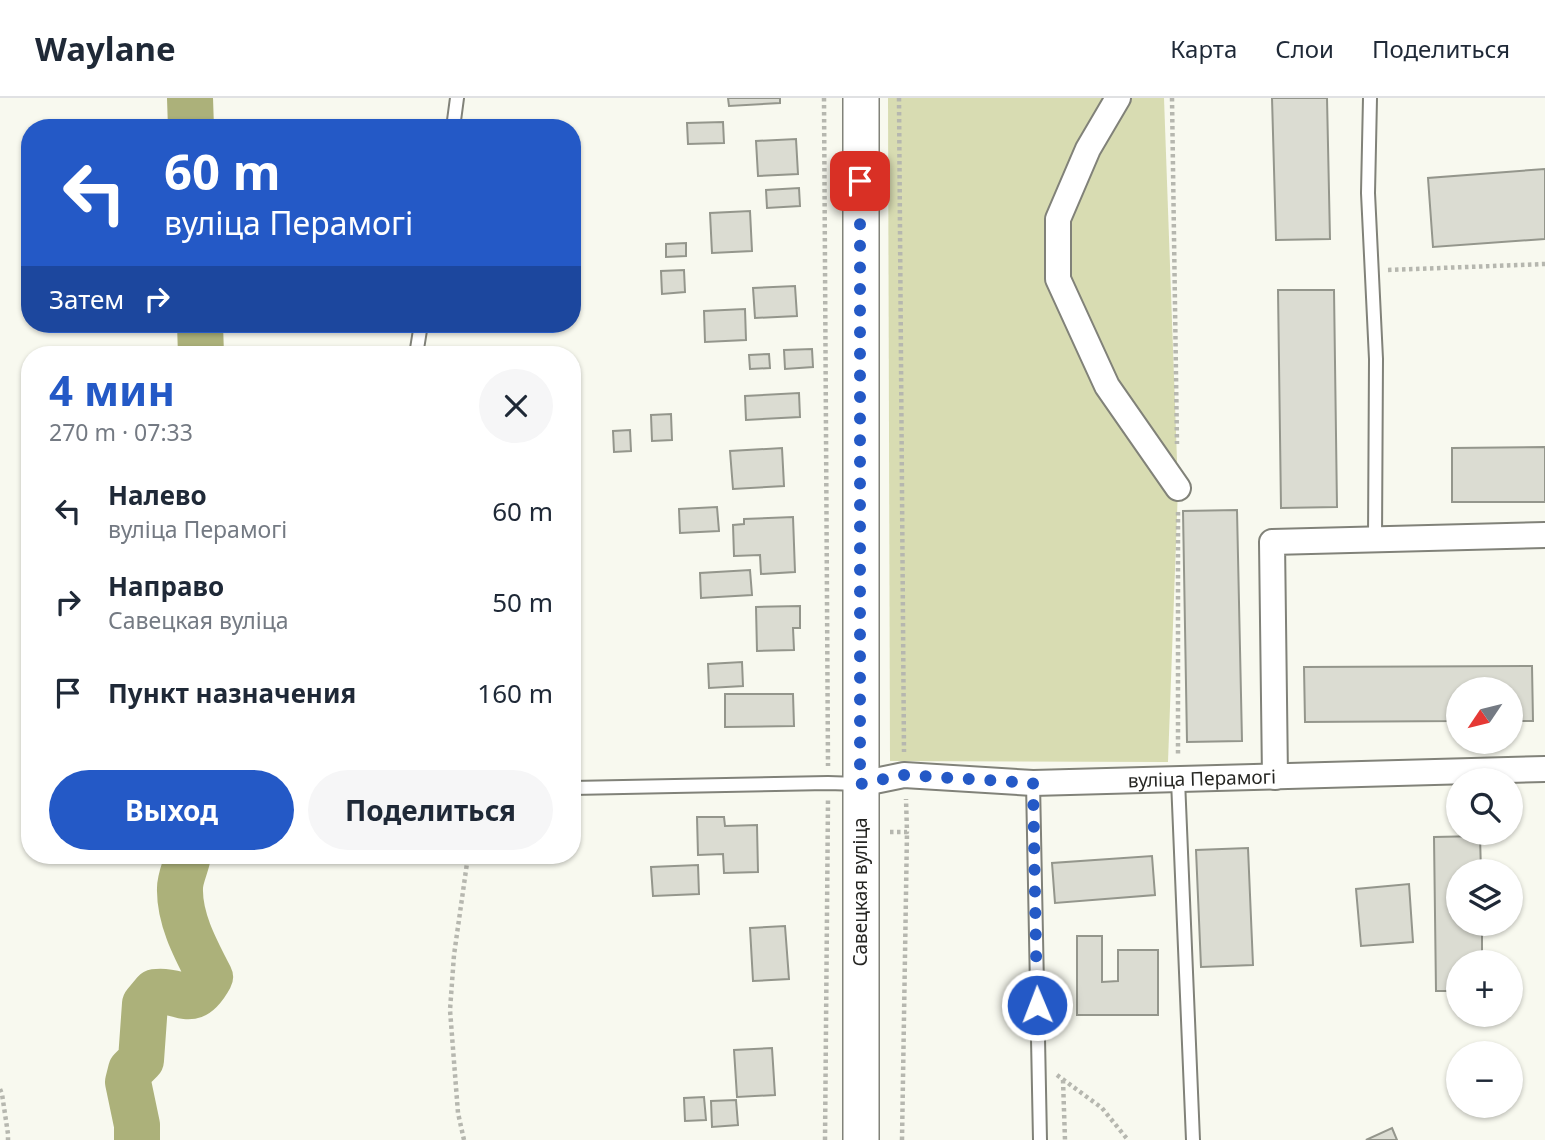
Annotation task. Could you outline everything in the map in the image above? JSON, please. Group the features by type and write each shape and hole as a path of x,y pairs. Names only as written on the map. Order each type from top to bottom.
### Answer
{"main road":[{"name":"Савецкая вуліца","path":"861,98 844,783 861,1140"}],"street":[{"path":"1118,98 1088,149 1058,219 1058,279 1107,386 1178,488"},
{"path":"1275,777 1272,542 1545,535"},
{"name":"вуліца Перамогі","path":"844,783 904,775 1033,783 1545,769"}],"lane":[{"path":"454,119 457,98"},
{"path":"1370,98 1368,193 1376,359 1375,540"},
{"path":"1178,780 1193,1140"},
{"path":"581,788 844,783"},
{"path":"1033,783 1040,1140"}],"path":[{"path":"824,98 844,783 825,1140"},
{"path":"899,98 904,775"},
{"path":"1372,271 1545,264"},
{"path":"902,1140 907,832"},
{"path":"464,1140 458,1113 450,1010 454,955 467,864"},
{"path":"1038,1061 1102,1108 1128,1140"},
{"path":"1063,1079 1065,1140"},
{"path":"0,1089 8,1140"}],"green space":[{"path":"888,98 1164,98 1178,488 1168,762 890,761"}],"building":[{"path":"728,98 780,98 780,103 729,106"},
{"path":"1272,98 1327,98 1330,239 1276,240"},
{"path":"723,122 724,143 688,144 687,123"},
{"path":"796,139 798,174 758,176 756,141"},
{"path":"1545,169 1545,239 1433,247 1428,178"},
{"path":"799,188 800,206 767,208 766,190"},
{"path":"750,211 752,251 712,253 710,213"},
{"path":"686,243 686,256 666,257 666,244"},
{"path":"684,270 685,292 662,294 661,271"},
{"path":"795,286 797,316 755,318 753,288"},
{"path":"1278,290 1334,290 1337,507 1281,508"},
{"path":"745,309 746,340 705,342 704,311"},
{"path":"812,349 813,367 785,369 784,350"},
{"path":"769,354 770,368 750,369 749,355"},
{"path":"799,393 800,417 746,420 745,396"},
{"path":"671,414 672,440 652,441 651,415"},
{"path":"630,430 631,451 614,452 613,431"},
{"path":"1545,447 1545,502 1452,502 1452,448"},
{"path":"782,448 784,486 733,489 730,451"},
{"path":"717,507 719,531 680,533 679,509"},
{"path":"1237,510 1242,741 1187,742 1183,511"},
{"path":"793,517 795,572 761,574 760,555 734,556 733,525 744,524 744,519"},
{"path":"750,570 752,595 701,598 700,573"},
{"path":"800,606 800,628 793,628 794,650 757,651 756,607"},
{"path":"742,662 743,686 709,688 708,664"},
{"path":"1532,666 1533,721 1523,721 1523,677 1446,677 1446,721 1305,722 1304,667"},
{"path":"725,694 793,694 794,726 725,727"},
{"path":"697,817 724,817 725,826 757,825 758,872 724,873 723,854 698,855"},
{"path":"1434,837 1446,837 1446,845 1480,845 1481,859 1446,859 1446,936 1482,936 1482,950 1446,950 1446,991 1436,991"},
{"path":"1248,848 1253,965 1201,967 1196,850"},
{"path":"1152,856 1155,895 1055,903 1052,863"},
{"path":"698,865 699,894 653,896 651,867"},
{"path":"1409,884 1413,942 1361,946 1356,889"},
{"path":"785,926 789,979 753,981 750,928"},
{"path":"1077,936 1102,936 1102,982 1118,981 1118,950 1158,950 1158,1015 1077,1015"},
{"path":"772,1048 775,1095 737,1097 734,1050"},
{"path":"704,1097 706,1120 685,1121 684,1098"},
{"path":"736,1100 738,1125 712,1127 711,1101"},
{"path":"1392,1128 1397,1140 1366,1140"}],"waterway":[{"path":"190,98 191,119"},
{"path":"200,333 201,346"},
{"path":"137,1140 137,1125 128,1082 131,1070 141,1060 145,1004 155,992 186,996 197,994 210,977 189,934 182,911 180,884 186,864"}],"route":[{"path":"860,181 860,784 904,775 1033,783 1037,1005"}]}
